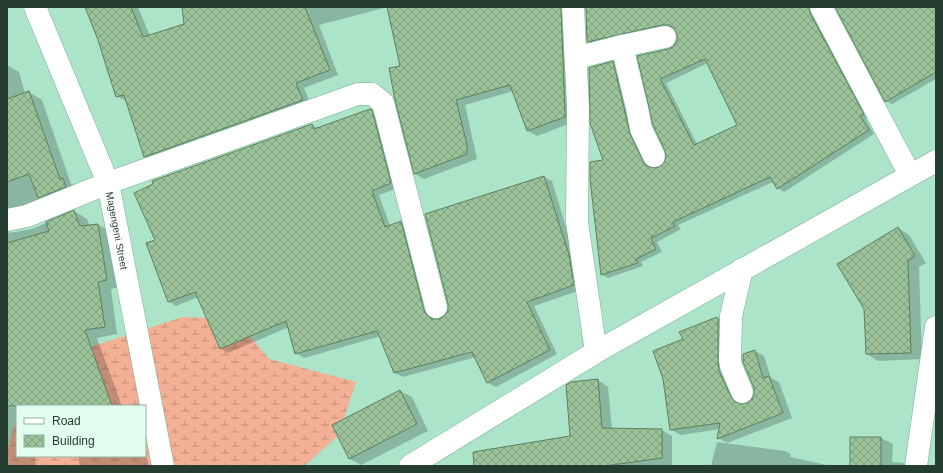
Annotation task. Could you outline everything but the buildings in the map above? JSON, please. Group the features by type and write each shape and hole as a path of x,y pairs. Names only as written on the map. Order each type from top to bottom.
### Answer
{"street":[{"name":"Magengeni Street","path":"34,7 108,183 163,466"},
{"path":"573,7 578,107 577,222 596,352"},
{"path":"821,7 910,175"},
{"path":"576,58 622,46 666,37"},
{"path":"622,46 641,129 654,156"},
{"path":"7,220 28,216 108,183 358,94 372,94 383,104 436,307"},
{"path":"410,466 596,352 936,160"},
{"path":"742,269 731,316 730,360 742,392"},
{"path":"916,466 936,327"}],"green space":[{"path":"183,317 235,319 269,359 356,382 338,436 304,466 7,466 7,451 16,420 16,457 146,457 146,405 20,405 31,366"}]}
